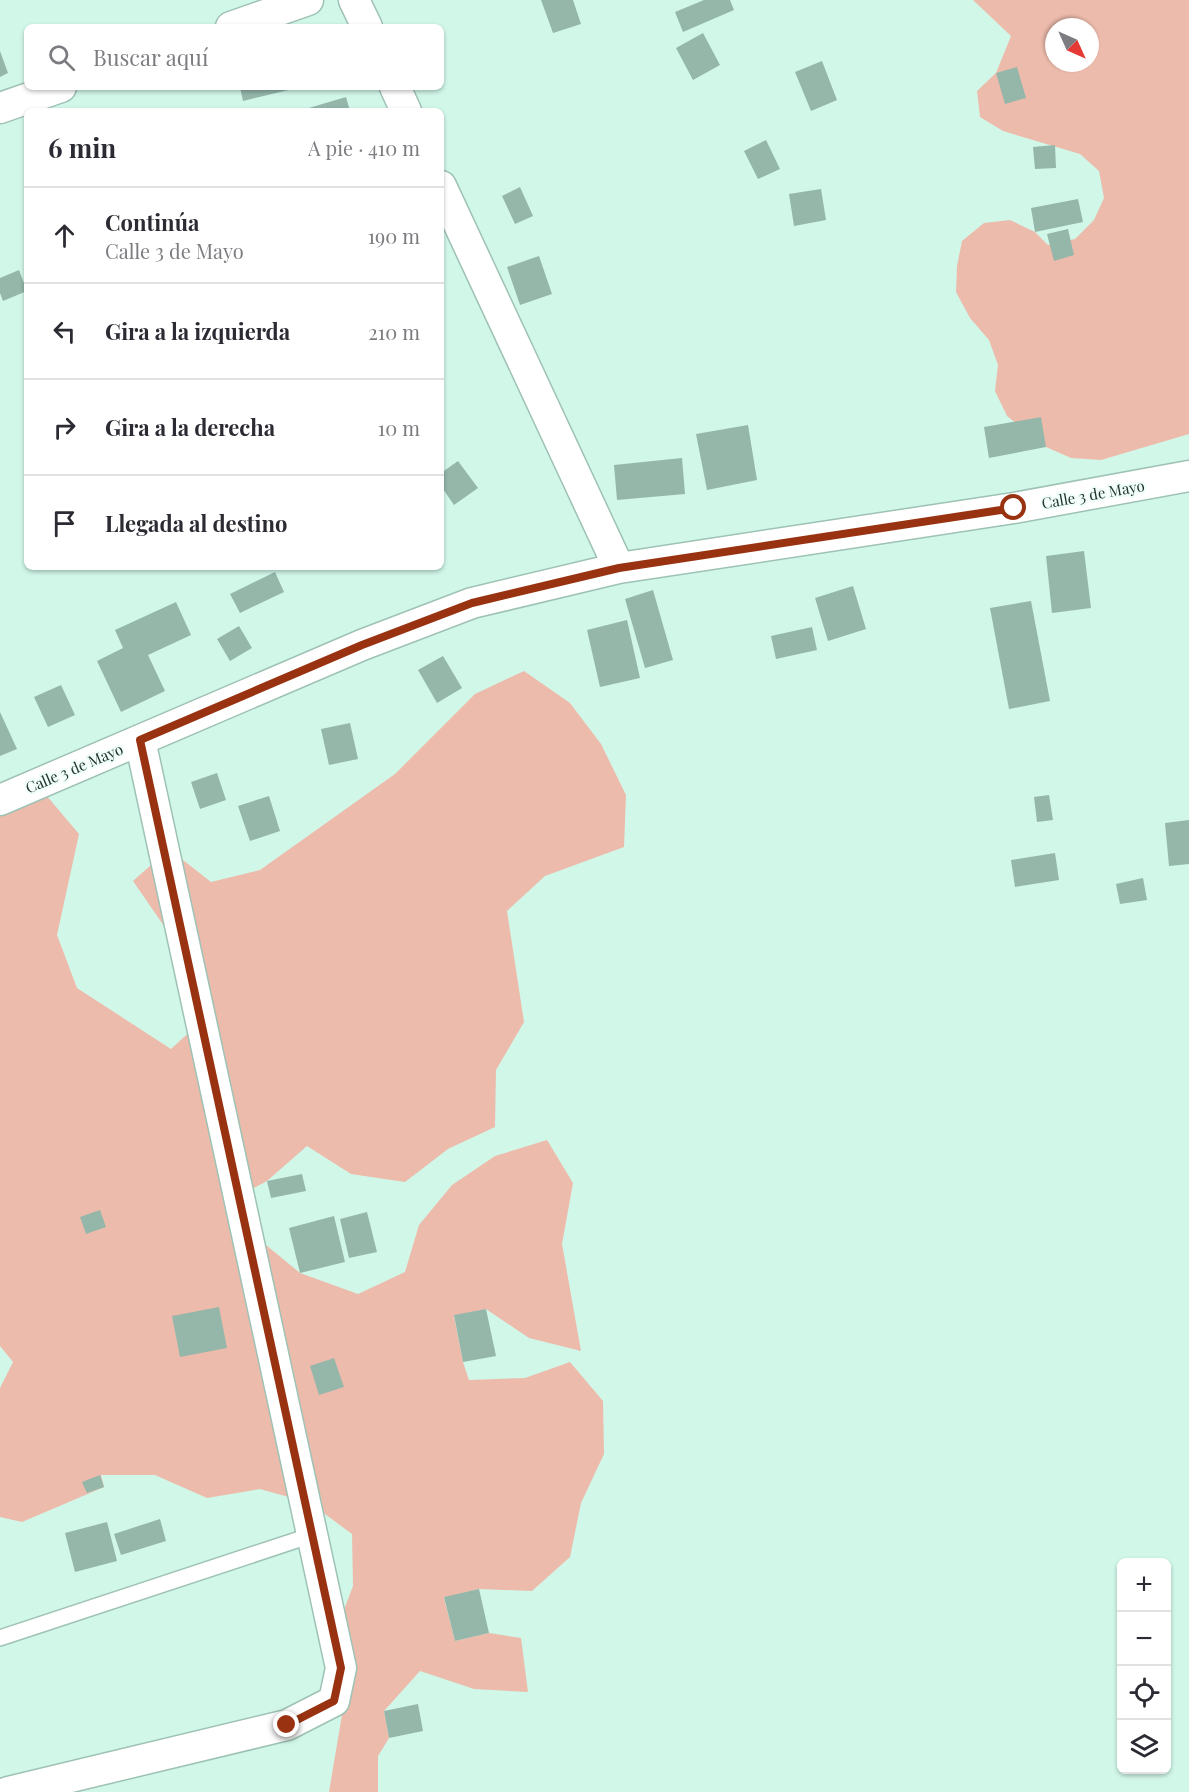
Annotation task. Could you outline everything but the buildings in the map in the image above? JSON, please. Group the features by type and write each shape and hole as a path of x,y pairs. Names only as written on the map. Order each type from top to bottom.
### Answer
{"street":[{"path":"240,24 308,0"},
{"path":"354,0 366,24"},
{"path":"0,108 52,90"},
{"path":"396,90 405,108"},
{"path":"444,192 619,568"},
{"name":"Calle 3 de Mayo","path":"0,800 362,645 472,603 619,568 1014,508 1189,476"},
{"path":"8,1792 287,1725 334,1701 341,1668 140,740"}],"lane":[{"path":"0,1638 312,1535"}],"shaded area":[{"path":"973,0 1189,0 1189,434 1101,460 1071,458 1046,447 1007,416 995,391 998,365 989,340 970,318 956,292 957,266 962,241 984,223 1010,220 1035,232 1048,245 1075,239 1094,220 1104,198 1099,171 1080,154 1003,131 980,117 977,91 996,73 1011,36"},
{"path":"524,671 570,703 601,744 626,795 624,847 545,876 507,911 524,1022 496,1070 495,1127 448,1149 405,1182 351,1174 307,1146 267,1181 250,1190 260,1240 300,1273 358,1294 405,1272 419,1225 452,1185 495,1156 547,1140 573,1183 562,1244 581,1351 529,1338 486,1309 454,1316 469,1380 525,1378 570,1362 603,1401 604,1454 581,1503 570,1557 532,1591 479,1589 444,1598 455,1641 489,1633 521,1638 528,1692 474,1689 420,1671 384,1711 389,1738 378,1756 378,1792 329,1792 346,1691 333,1639 353,1586 352,1534 310,1503 260,1489 207,1498 155,1475 101,1475 104,1487 22,1522 0,1517 0,1388 13,1362 0,1346 0,798 46,795 79,834 57,935 77,988 171,1049 209,1014 203,962 164,926 133,881 169,849 211,882 260,870 395,774 475,694"}],"route":[{"path":"287,1725 334,1701 341,1668 140,740 362,645 472,603 619,568 1014,508"}]}
